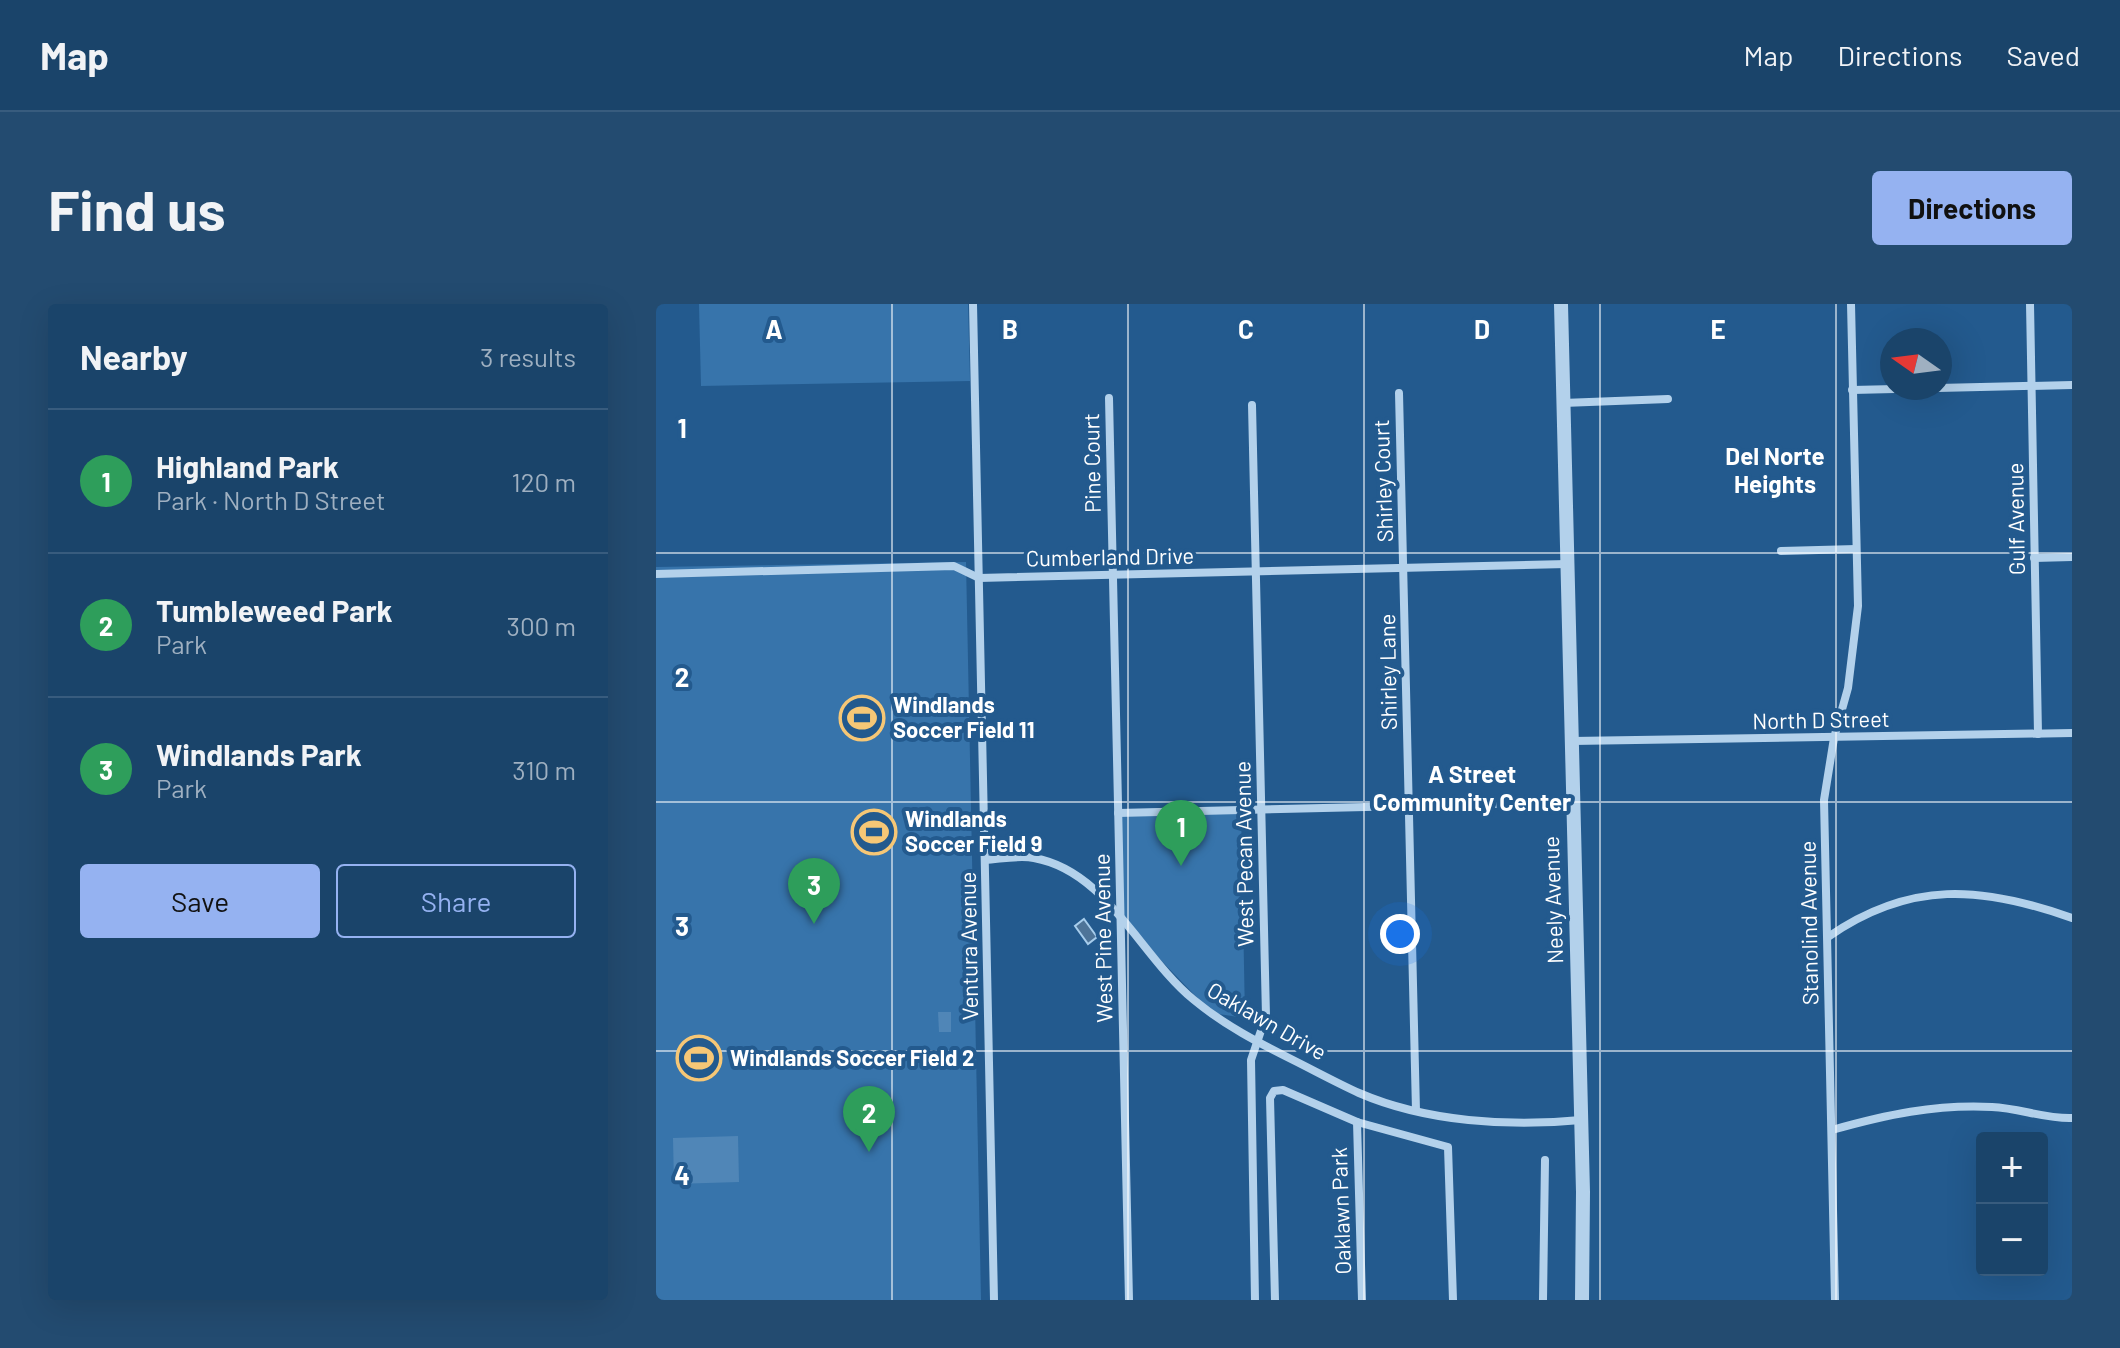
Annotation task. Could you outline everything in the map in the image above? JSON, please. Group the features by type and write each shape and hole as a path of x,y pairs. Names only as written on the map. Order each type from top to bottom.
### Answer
{"street":[{"name":"Ventura Avenue","path":"973,304 994,1300"},
{"name":"Neely Avenue","path":"1561,304 1581,1120 1582,1300"},
{"name":"Stanolind Avenue","path":"1835,1300 1824,800 1834,738 1848,688 1858,606 1851,304"},
{"name":"Gulf Avenue","path":"2030,304 2038,734"},
{"path":"1852,390 2072,385"},
{"name":"Shirley Court","path":"1399,393 1404,568"},
{"name":"Pine Court","path":"1109,398 1113,575"},
{"path":"1563,403 1668,399"},
{"name":"West Pecan Avenue","path":"1252,405 1266,1016 1251,1060 1255,1300"},
{"path":"1781,551 1856,549"},
{"path":"2034,558 2072,557"},
{"name":"Cumberland Drive","path":"656,574 954,566 979,578 1567,564"},
{"name":"Shirley Lane","path":"1404,568 1416,1111"},
{"name":"West Pine Avenue","path":"1113,575 1129,1300"},
{"name":"North D Street","path":"1572,741 2072,733"},
{"path":"1118,813 1573,802"},
{"name":"Oaklawn Drive","path":"985,860 1030,857 1061,865 1097,889 1145,952 1193,1000 1256,1041 1361,1094 1416,1111 1472,1120 1581,1120"},
{"path":"1828,937 1851,921 1893,903 1961,892 2010,897 2072,918"},
{"path":"1275,1300 1270,1098 1274,1091 1283,1090 1357,1122 1448,1147 1453,1300"},
{"path":"1832,1130 1893,1113 1947,1107 1995,1107 2072,1118"},
{"name":"Oaklawn Park","path":"1357,1122 1362,1300"},
{"path":"1543,1300 1545,1160"}],"shaded area":[{"path":"699,304 968,304 970,381 701,386"},
{"path":"966,562 981,1300 656,1300 656,567"},
{"path":"1241,809 1245,1018 1212,1013 1121,919 1119,813"},
{"path":"1084,919 1097,937 1088,944 1075,926"}],"building":[{"path":"938,1012 951,1012 951,1032 939,1032"},
{"path":"738,1136 739,1182 674,1184 673,1138"}],"place":[{"name":"Windlands Soccer Field 11","path":"862,718"},
{"name":"Windlands Soccer Field 9","path":"874,832"},
{"name":"Highland Park","path":"1181,866"},
{"name":"Windlands Park","path":"814,924"},
{"name":"Windlands Soccer Field 2","path":"699,1058"},
{"name":"Tumbleweed Park","path":"869,1152"}],"district":[{"name":"Del Norte Heights","path":"1775,471"},
{"name":"A Street Community Center","path":"1472,789"}]}
